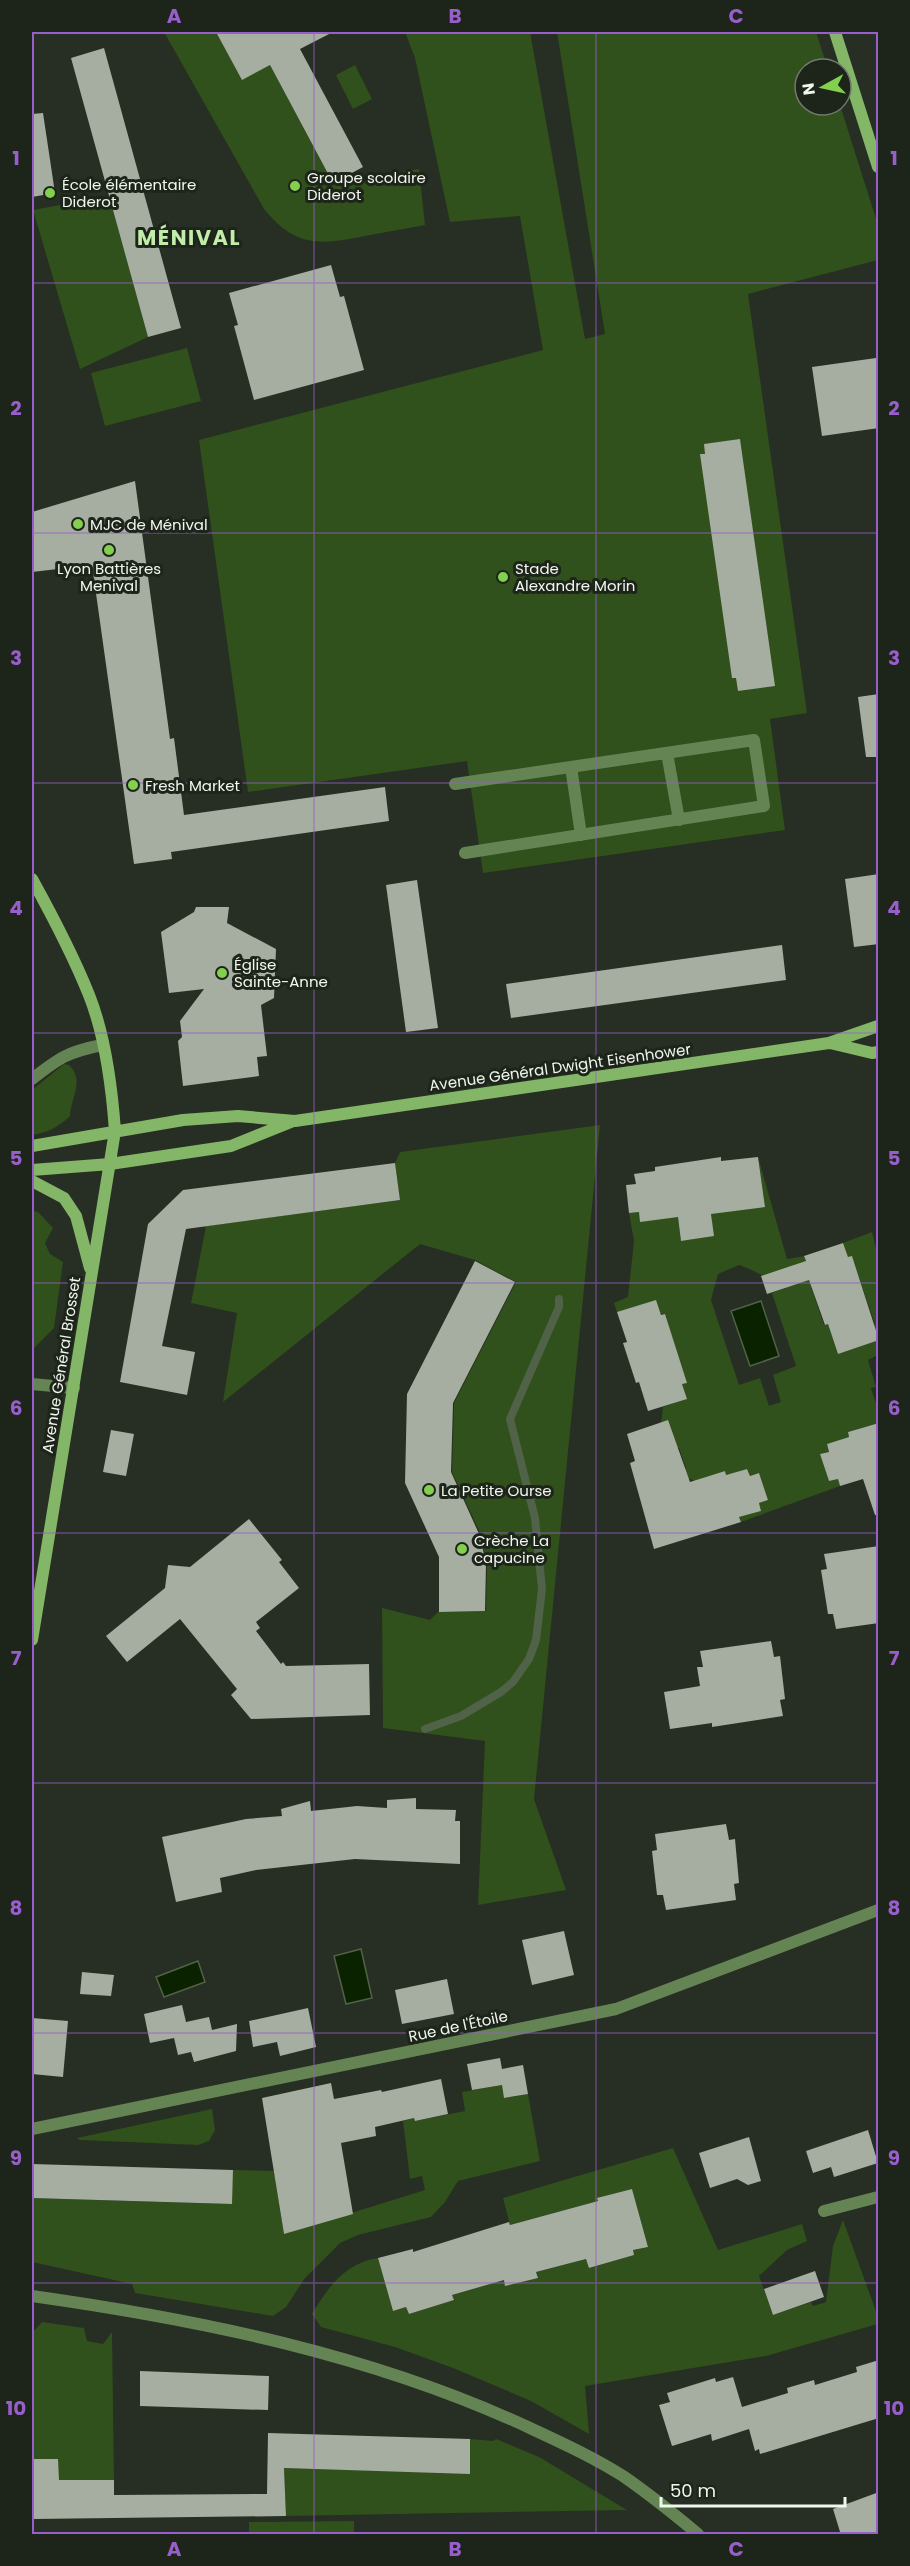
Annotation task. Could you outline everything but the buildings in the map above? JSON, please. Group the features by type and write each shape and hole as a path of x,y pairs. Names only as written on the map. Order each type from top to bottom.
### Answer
{"main road":[{"path":"835,32 879,167"},
{"name":"Avenue Général Brosset","path":"32,879 65,938 90,996 111,1088 116,1131 91,1271 32,1640"},
{"name":"Avenue Général Dwight Eisenhower","path":"32,1170 110,1164 231,1146 295,1121 829,1043 879,1026"},
{"name":"Avenue Général Dwight Eisenhower","path":"829,1043 872,1053 879,1052"},
{"name":"Avenue Général Dwight Eisenhower","path":"32,1146 160,1123 238,1116 295,1121"},
{"path":"32,1181 64,1198 76,1216 91,1271"}],"street":[{"path":"455,784 754,740 764,806 465,853"},
{"path":"667,753 679,819"},
{"path":"572,766 581,835"},
{"path":"32,1079 61,1056 102,1045"},
{"path":"32,1384 74,1388"},
{"name":"Rue de l'Étoile","path":"32,2129 616,2008 879,1910"},
{"path":"824,2211 879,2197"},
{"path":"32,2296 125,2311 284,2342 345,2358 470,2401 585,2454 651,2496 698,2535"}],"shaded area":[{"path":"164,32 216,32 242,79 270,65 333,183 419,169 425,225 322,242 298,237 287,231 264,209"},
{"name":"Stade Alexandre Morin","path":"405,32 530,32 585,339 605,334 557,32 816,32 824,57 793,57 793,117 844,117 878,225 878,260 748,294 807,713 770,719 785,830 483,873 467,761 248,792 199,440 543,350 520,216 450,222 415,58"},
{"path":"355,65 372,99 353,109 336,75"},
{"path":"109,196 148,337 80,369 33,210"},
{"path":"187,348 201,401 105,426 91,373"},
{"path":"64,1064 69,1065 74,1071 77,1083 70,1116 52,1129 32,1135 32,1090"},
{"path":"600,1125 534,1799 566,1890 478,1905 485,1741 383,1728 382,1608 430,1620 438,1612 486,1611 487,1564 481,1535 452,1472 454,1403 516,1282 475,1260 420,1244 223,1402 237,1313 191,1303 206,1226 400,1200 395,1163 400,1152"},
{"path":"758,1157 787,1259 804,1256 814,1285 811,1287 824,1325 828,1324 838,1354 875,1324 852,1257 848,1257 843,1243 872,1232 878,1256 878,1355 868,1360 876,1387 871,1388 878,1418 875,1428 868,1426 848,1432 849,1437 827,1444 829,1452 820,1454 829,1481 838,1479 840,1486 741,1522 739,1517 761,1511 759,1503 768,1500 759,1473 750,1476 747,1469 726,1475 725,1471 703,1478 699,1483 684,1476 683,1469 686,1468 679,1448 661,1423 663,1407 686,1399 682,1384 686,1383 665,1314 617,1312 614,1303 628,1297 634,1241 629,1213 639,1212 678,1217 681,1241 713,1236 711,1213 765,1207","holes":["739,1265 785,1288 772,1293 796,1366 773,1375 781,1402 769,1406 760,1378 739,1385 711,1300 718,1274"]},
{"path":"32,1211 38,1212 53,1228 45,1243 50,1254 63,1262 54,1328 32,1350"},
{"path":"761,1301 779,1356 750,1366 731,1311"},
{"path":"361,1949 372,1998 346,2004 334,1956"},
{"path":"198,1961 205,1982 164,1997 156,1977"},
{"path":"502,2085 505,2098 528,2094 540,2161 458,2181 445,2202 431,2217 358,2235 340,2243 305,2278 286,2307 273,2316 135,2293 132,2284 32,2262 32,2198 231,2204 233,2170 274,2171 284,2234 425,2190 422,2176 410,2179 403,2121 414,2118 415,2121 465,2111 462,2092"},
{"path":"212,2109 215,2130 209,2141 198,2145 80,2140 77,2138"},
{"path":"673,2148 718,2250 802,2224 807,2241 787,2250 759,2276 773,2315 811,2302 813,2306 826,2302 833,2246 843,2220 878,2317 878,2324 766,2356 585,2386 589,2434 531,2401 453,2368 395,2347 321,2327 312,2314 331,2286 347,2271 356,2265 378,2258 393,2311 406,2307 409,2314 454,2300 452,2295 504,2280 538,2278 536,2272 586,2259 590,2268 633,2255 633,2250 648,2247 632,2189 598,2198 598,2201 510,2225 503,2198"},
{"path":"42,2322 84,2328 87,2341 103,2344 112,2332 114,2480 63,2518 32,2519 32,2333"},
{"path":"470,2439 493,2441 496,2439 539,2457 627,2510 286,2516 284,2468 470,2473"},
{"path":"354,2521 354,2534 249,2534 249,2522"}],"waterway":[{"path":"425,1729 461,1716 501,1692 513,1682 529,1659 536,1640 542,1589 535,1518 510,1419 559,1307 559,1299"}],"place":[{"name":"Groupe scolaire Diderot","path":"295,186"},
{"name":"École élémentaire Diderot","path":"50,193"},
{"name":"MJC de Ménival","path":"78,524"},
{"name":"Lyon Battières Menival","path":"109,550"},
{"name":"Stade Alexandre Morin","path":"503,577"},
{"name":"Fresh Market","path":"133,785"},
{"name":"Église Sainte-Anne","path":"222,973"},
{"name":"La Petite Ourse","path":"429,1490"},
{"name":"Crèche La capucine","path":"462,1549"}],"district":[{"name":"MÉNIVAL","path":"189,237"}]}
